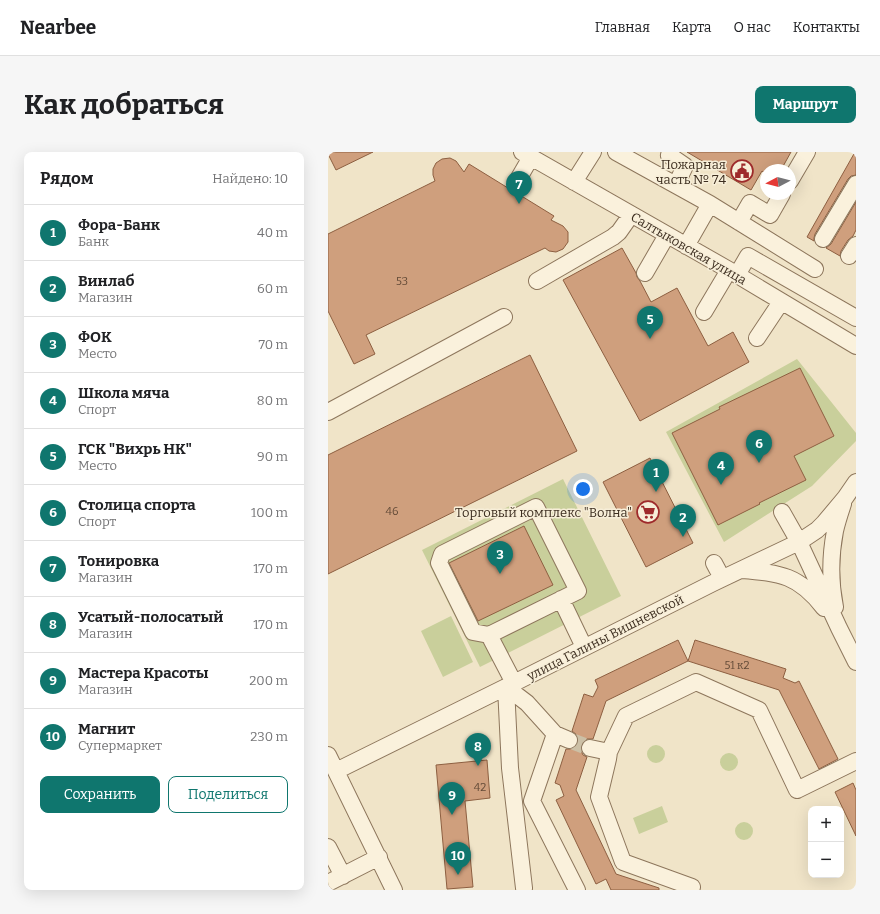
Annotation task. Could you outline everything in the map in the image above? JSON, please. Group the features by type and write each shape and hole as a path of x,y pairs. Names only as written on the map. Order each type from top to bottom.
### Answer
{"street":[{"path":"574,182 593,152"},
{"path":"616,152 710,204 815,269"},
{"path":"670,152 669,155 685,166 676,185"},
{"path":"796,171 807,152"},
{"path":"516,182 526,154"},
{"name":"Салтыковская улица","path":"526,154 733,273 856,346"},
{"path":"823,239 856,184"},
{"path":"739,222 750,203 770,215 779,200"},
{"path":"686,246 710,204"},
{"path":"537,281 613,237 619,232 631,215"},
{"path":"645,273 667,235"},
{"path":"704,312 733,273 748,256 856,318"},
{"path":"757,338 781,302"},
{"path":"328,412 504,317"},
{"name":"улица Галины Вишневской","path":"336,771 722,578 808,537 817,530 845,498 856,482"},
{"path":"839,628 832,590 831,571 835,531 845,498"},
{"path":"536,507 578,591 489,635 473,632 439,563 442,554 536,507"},
{"path":"782,512 799,542 856,662"},
{"path":"714,563 722,578"},
{"path":"739,570 762,572 789,577 804,586 817,599 839,628"},
{"path":"561,599 584,647"},
{"path":"489,635 510,685 562,737 532,801 577,890"},
{"path":"692,887 623,862 599,797 609,752 626,716 696,682 759,710 797,790 856,761"},
{"path":"510,685 510,768 524,888"},
{"path":"590,748 609,752"},
{"path":"328,755 394,890"},
{"path":"328,847 342,876"},
{"path":"328,883 379,857"}],"green space":[{"path":"797,359 856,433 856,441 812,486 724,542 666,432"},
{"path":"563,479 621,596 480,667 422,550"},
{"path":"451,616 473,662 443,677 421,631"},
{"path":"652,745 660,745 665,750 663,761 660,763 652,763 647,758 647,750"},
{"path":"725,753 733,753 738,758 736,769 733,771 725,771 720,766 720,758"},
{"path":"662,806 668,822 639,834 633,818"},
{"path":"740,822 748,822 753,827 751,838 748,840 740,840 735,835 735,827"}],"building":[{"path":"328,152 373,152 336,170"},
{"name":"Пожарная часть № 74","path":"687,152 791,152 784,164 760,164 760,174 751,190"},
{"path":"855,152 856,175 851,176 848,179 815,234 814,241 807,237"},
{"path":"450,158 456,161 464,172 469,164 554,216 551,220 563,226 568,232 568,242 563,249 556,252 549,251 545,248 366,335 375,354 354,364 328,311 328,234 435,181 433,169 436,163 442,159"},
{"path":"856,202 856,230 841,251 840,256 826,248 831,244"},
{"path":"622,248 651,302 677,288 708,346 733,332 749,362 640,421 563,280"},
{"path":"530,355 577,451 328,574 328,455"},
{"path":"800,368 834,436 794,456 806,480 718,525 672,433 720,409 719,407"},
{"name":"Торговый комплекс \"Волна\"","path":"650,458 693,543 646,567 603,482"},
{"path":"524,526 553,585 478,621 449,563"},
{"path":"678,640 688,661 606,701 593,739 583,741 581,746 583,755 587,757 576,790 616,874 659,888 659,890 611,890 606,879 596,884 556,800 564,796 560,785 555,783 566,749 574,748 578,743 577,735 572,731 584,694 593,697 598,687 595,680"},
{"path":"695,640 786,669 783,678 795,683 799,681 838,759 819,769 779,690 688,661"},
{"path":"487,760 490,798 465,801 473,887 447,889 436,765"},
{"path":"853,783 856,790 856,836 844,811 844,806 842,806 835,792"}],"tunnel":[{"path":"569,740 590,748"}],"place":[{"name":"Пожарная часть № 74","path":"742,171"},
{"name":"Тонировка","path":"519,204"},
{"name":"ГСК \"Вихрь НК\"","path":"650,339"},
{"name":"Столица спорта","path":"759,463"},
{"name":"Школа мяча","path":"721,485"},
{"name":"Фора-Банк","path":"656,492"},
{"name":"Торговый комплекс \"Волна\"","path":"648,512"},
{"name":"Винлаб","path":"683,537"},
{"name":"ФОК","path":"500,574"},
{"name":"Усатый-полосатый","path":"478,766"},
{"name":"Мастера Красоты","path":"452,815"},
{"name":"Магнит","path":"458,875"}]}
